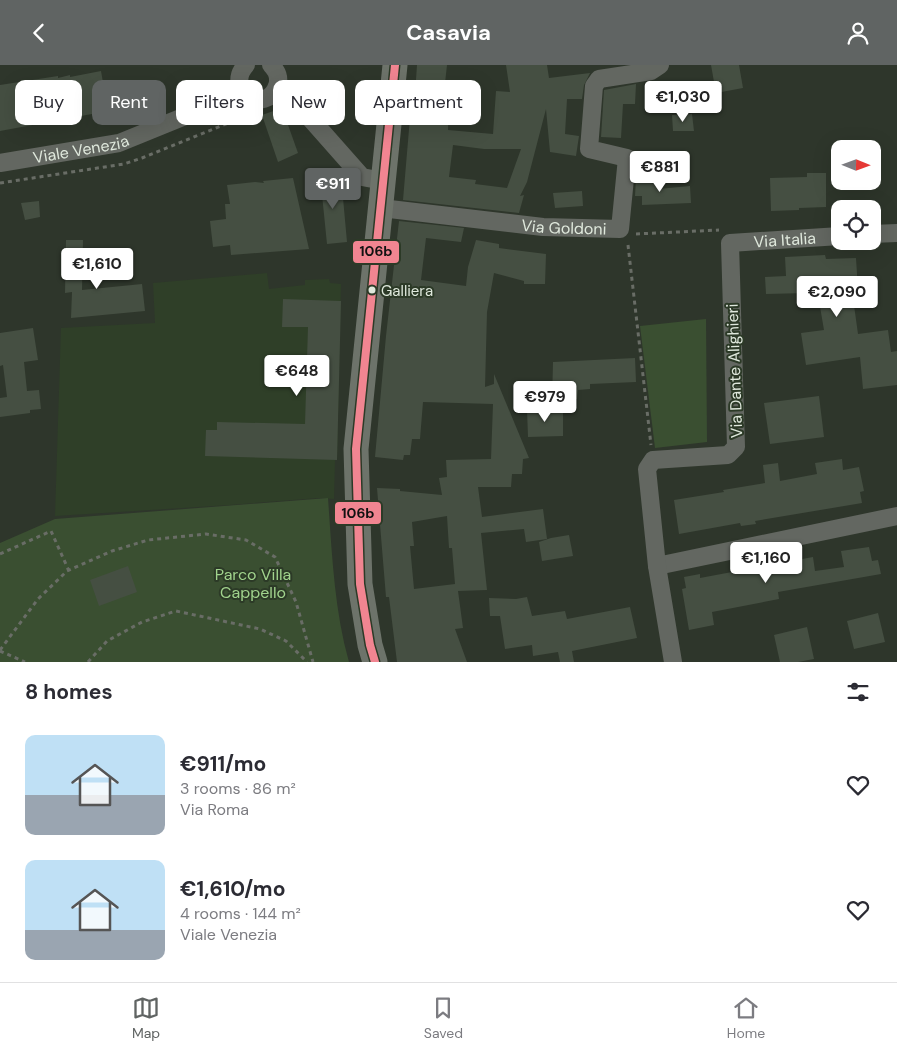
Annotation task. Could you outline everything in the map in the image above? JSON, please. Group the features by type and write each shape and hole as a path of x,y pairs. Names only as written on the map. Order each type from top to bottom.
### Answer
{"main road":[{"path":"375,662 370,645 360,584 356,449 396,65"}],"street":[{"path":"271,65 278,80"},
{"name":"Via Goldoni","path":"381,209 543,227 624,232 627,157 589,149 594,87 599,79 651,71 660,65"},
{"path":"239,80 244,66"},
{"name":"Viale Venezia","path":"0,163 119,143 176,120"},
{"path":"316,125 362,177 384,181"},
{"path":"881,234 897,233"},
{"name":"Via Italia","path":"730,243 831,237"},
{"name":"Via Dante Alighieri","path":"653,460 728,455 736,447 730,243"},
{"path":"653,460 647,469 657,566 673,662"},
{"path":"657,566 897,516"}],"path":[{"path":"653,460 624,232 721,230 730,243"},
{"path":"0,555 52,531 69,571"},
{"path":"25,662 0,650 38,599 69,571 112,551 148,540 206,534 246,540 275,557 296,602 314,662"},
{"path":"88,662 107,641 142,622 176,611 260,629 286,641 307,662"}],"shaded area":[{"path":"267,273 269,289 305,285 305,280 329,279 330,283 341,284 337,460 335,460 334,499 319,498 55,516 61,328 155,323 153,283"}],"green space":[{"path":"706,319 707,442 655,448 640,326"},
{"name":"Parco Villa Cappello","path":"328,498 337,601 349,662 0,662 0,543 55,519"}],"building":[{"path":"417,65 447,65 445,80 416,80"},
{"path":"506,65 547,65 549,78 590,73 584,85 582,99 567,99 565,134 579,136 576,156 550,152 546,109 527,182 520,196 524,195 519,213 403,200 409,125 448,125 448,130 493,134 496,91 510,92","holes":["453,145 484,149 521,149 507,188 475,184 476,180 449,177"]},
{"path":"711,65 739,65 743,88 716,93"},
{"path":"101,71 103,80 92,80 92,114 82,116 82,80 32,80 70,75 70,77"},
{"path":"15,83 15,125 32,125 0,131 0,85"},
{"path":"636,84 635,104 623,104 621,138 601,137 604,90"},
{"path":"273,111 273,125 288,125 298,153 278,162 263,115"},
{"path":"692,114 694,131 673,131 672,115"},
{"path":"336,173 339,198 343,198 347,242 327,244 320,175"},
{"path":"807,173 826,173 826,207 771,211 770,178 807,177"},
{"path":"657,176 658,189 690,186 691,203 642,205 642,196 635,196 636,177"},
{"path":"293,178 309,249 231,255 230,245 213,247 210,221 226,219 225,204 230,204 227,185 264,183 263,181"},
{"path":"582,191 583,206 555,208 553,193"},
{"path":"39,201 40,217 25,220 21,203"},
{"path":"399,221 464,228 461,242 426,238 421,280 466,286 468,267 476,240 499,244 499,248 546,254 545,284 524,284 524,281 494,273 487,312 485,387 494,384 494,374 529,458 523,459 522,474 512,474 511,487 478,487 482,517 543,509 547,539 526,542 524,529 481,533 487,590 458,591 463,628 455,629 467,662 397,662 389,597 386,597 377,488 442,495 439,478 447,477 446,460 491,459 493,404 423,402 420,439 412,439 410,455 404,455 403,460 375,457","holes":["447,516 449,548 452,548 455,584 414,589 410,546 414,546 412,522"]},
{"path":"66,240 83,240 82,290 142,284 145,311 71,318 72,292 65,293"},
{"path":"825,255 826,259 856,258 858,290 852,291 858,334 888,330 891,352 897,351 897,385 863,389 860,357 806,365 801,333 824,330 818,295 807,295 807,293 766,294 765,277 786,276 785,257"},
{"path":"283,299 341,301 337,460 205,456 206,430 217,430 217,422 305,424 308,327 282,327"},
{"path":"33,328 38,360 24,362 27,391 39,390 41,409 30,410 30,413 0,417 0,398 7,397 3,365 0,366 0,333"},
{"path":"635,358 636,382 590,384 590,389 578,390 577,399 552,402 553,362"},
{"path":"819,396 824,437 770,444 764,403"},
{"path":"527,409 563,409 563,436 528,437"},
{"path":"842,459 843,470 859,467 864,491 860,492 862,503 755,521 756,524 741,526 740,523 679,534 674,500 765,483 763,465 778,463 780,481 817,474 815,463"},
{"path":"569,535 573,556 542,561 539,542"},
{"path":"869,547 872,561 878,560 881,574 778,592 779,599 712,612 714,625 689,630 682,589 686,588 684,577 700,574 700,578 813,557 815,571 844,567 841,551"},
{"path":"128,566 137,592 99,606 90,580"},
{"path":"527,597 532,616 565,611 567,619 630,607 637,638 572,651 574,662 560,662 558,652 533,656 532,645 505,649 500,616 490,616 489,598 516,599"},
{"path":"878,613 885,642 854,649 847,621"},
{"path":"807,627 814,659 798,662 780,662 774,635"}],"transit line":[{"name":"106b","path":"375,662 370,645 360,584 356,449 395,65"}],"place":[{"name":"Galliera","path":"372,290"}]}
